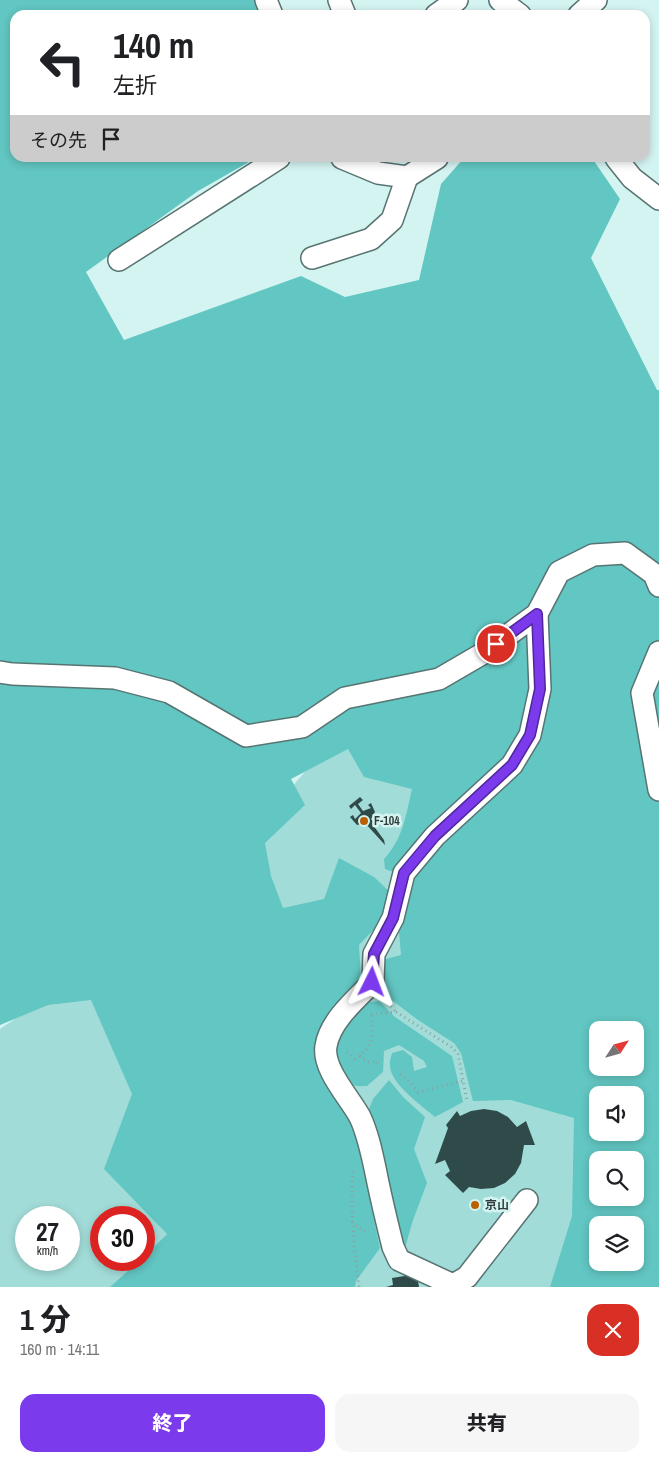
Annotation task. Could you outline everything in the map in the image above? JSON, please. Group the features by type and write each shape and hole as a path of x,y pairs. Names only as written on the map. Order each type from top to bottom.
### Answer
{"street":[{"path":"443,10 457,0"},
{"path":"500,0 513,10"},
{"path":"585,10 596,0"},
{"path":"119,260 273,162"},
{"path":"363,162 378,165 406,178"},
{"path":"312,258 371,239 392,220 406,178 431,162"},
{"path":"619,162 632,178 659,199"},
{"path":"0,672 115,678 169,692 246,736 302,727 345,698 439,679 482,654 537,614 559,572 593,555 625,553 654,574 659,586"},
{"path":"527,1200 467,1277 453,1285 399,1260 392,1248 370,1147 360,1118 335,1080 328,1063 325,1047 332,1030 345,1009 372,982 374,954 393,918 404,873 435,836 512,765 530,735 540,689 537,614"},
{"path":"659,652 642,693 659,790"}],"path":[{"path":"366,1015 396,1012 453,1048 458,1054 467,1101"},
{"path":"326,1052 341,1043 355,1059 360,1056 372,1042 372,1014"},
{"path":"360,1056 365,1061 371,1063 377,1061 377,1066"},
{"path":"400,1074 418,1092 463,1080"},
{"path":"353,1164 351,1193 353,1242 359,1287"}],"shaded area":[{"path":"0,0 256,0 259,10 10,10 10,162 249,162 198,191 86,272 124,340 301,276 345,297 419,280 441,184 460,162 595,162 620,199 591,258 657,390 659,390 659,1287 550,1287 572,1216 574,1118 511,1100 473,1101 461,1053 454,1043 418,1020 389,998 384,983 382,960 401,955 399,932 406,901 407,877 385,869 384,859 400,835 412,789 364,777 348,749 291,779 305,805 265,843 271,876 283,908 324,899 339,858 374,877 392,894 379,924 359,945 361,979 335,1006 317,1049 354,1124 380,1248 356,1281 355,1287 110,1287 128,1271 155,1271 155,1246 167,1234 155,1222 155,1206 140,1206 104,1169 132,1094 91,1000 48,1005 0,1025"},
{"path":"368,698 589,1115 589,1141 598,1141 598,1151 589,1151 589,1206 595,1206 592,1216 589,1216 589,1225 568,1287 0,1287 0,1029 15,1019 0,996 223,826 291,788"},
{"path":"379,1001 395,1017 452,1056 463,1102 435,1117 415,1101 395,1080 391,1073 392,1053 403,1050 412,1057 414,1071 427,1067 424,1061 399,1045 384,1051 383,1072 367,1086 354,1086 345,1080 337,1064 333,1039 357,1004"},
{"path":"389,1080 403,1097 425,1117 414,1149 427,1183 413,1220 403,1255 366,1116 373,1099"}],"building":[{"name":"F-104","path":"360,797 363,800 358,804 363,811 371,808 368,805 371,803 375,812 371,819 375,824 373,825 384,840 385,845 365,823 357,825 350,817 353,815 355,819 361,813 355,805 351,809 349,806"},
{"path":"484,1109 497,1111 508,1117 517,1127 526,1121 535,1145 524,1145 521,1163 515,1174 505,1183 494,1188 481,1189 469,1187 463,1193 445,1175 450,1171 445,1160 435,1164 448,1128 446,1125 457,1111 460,1116 471,1111"},
{"path":"417,1274 419,1287 386,1287 393,1285 392,1278"}],"place":[{"name":"F-104","path":"364,821"},
{"name":"京山","path":"475,1205"}],"route":[{"path":"372,982 374,954 393,918 404,873 435,836 512,765 530,735 540,689 537,614 496,644"}]}
